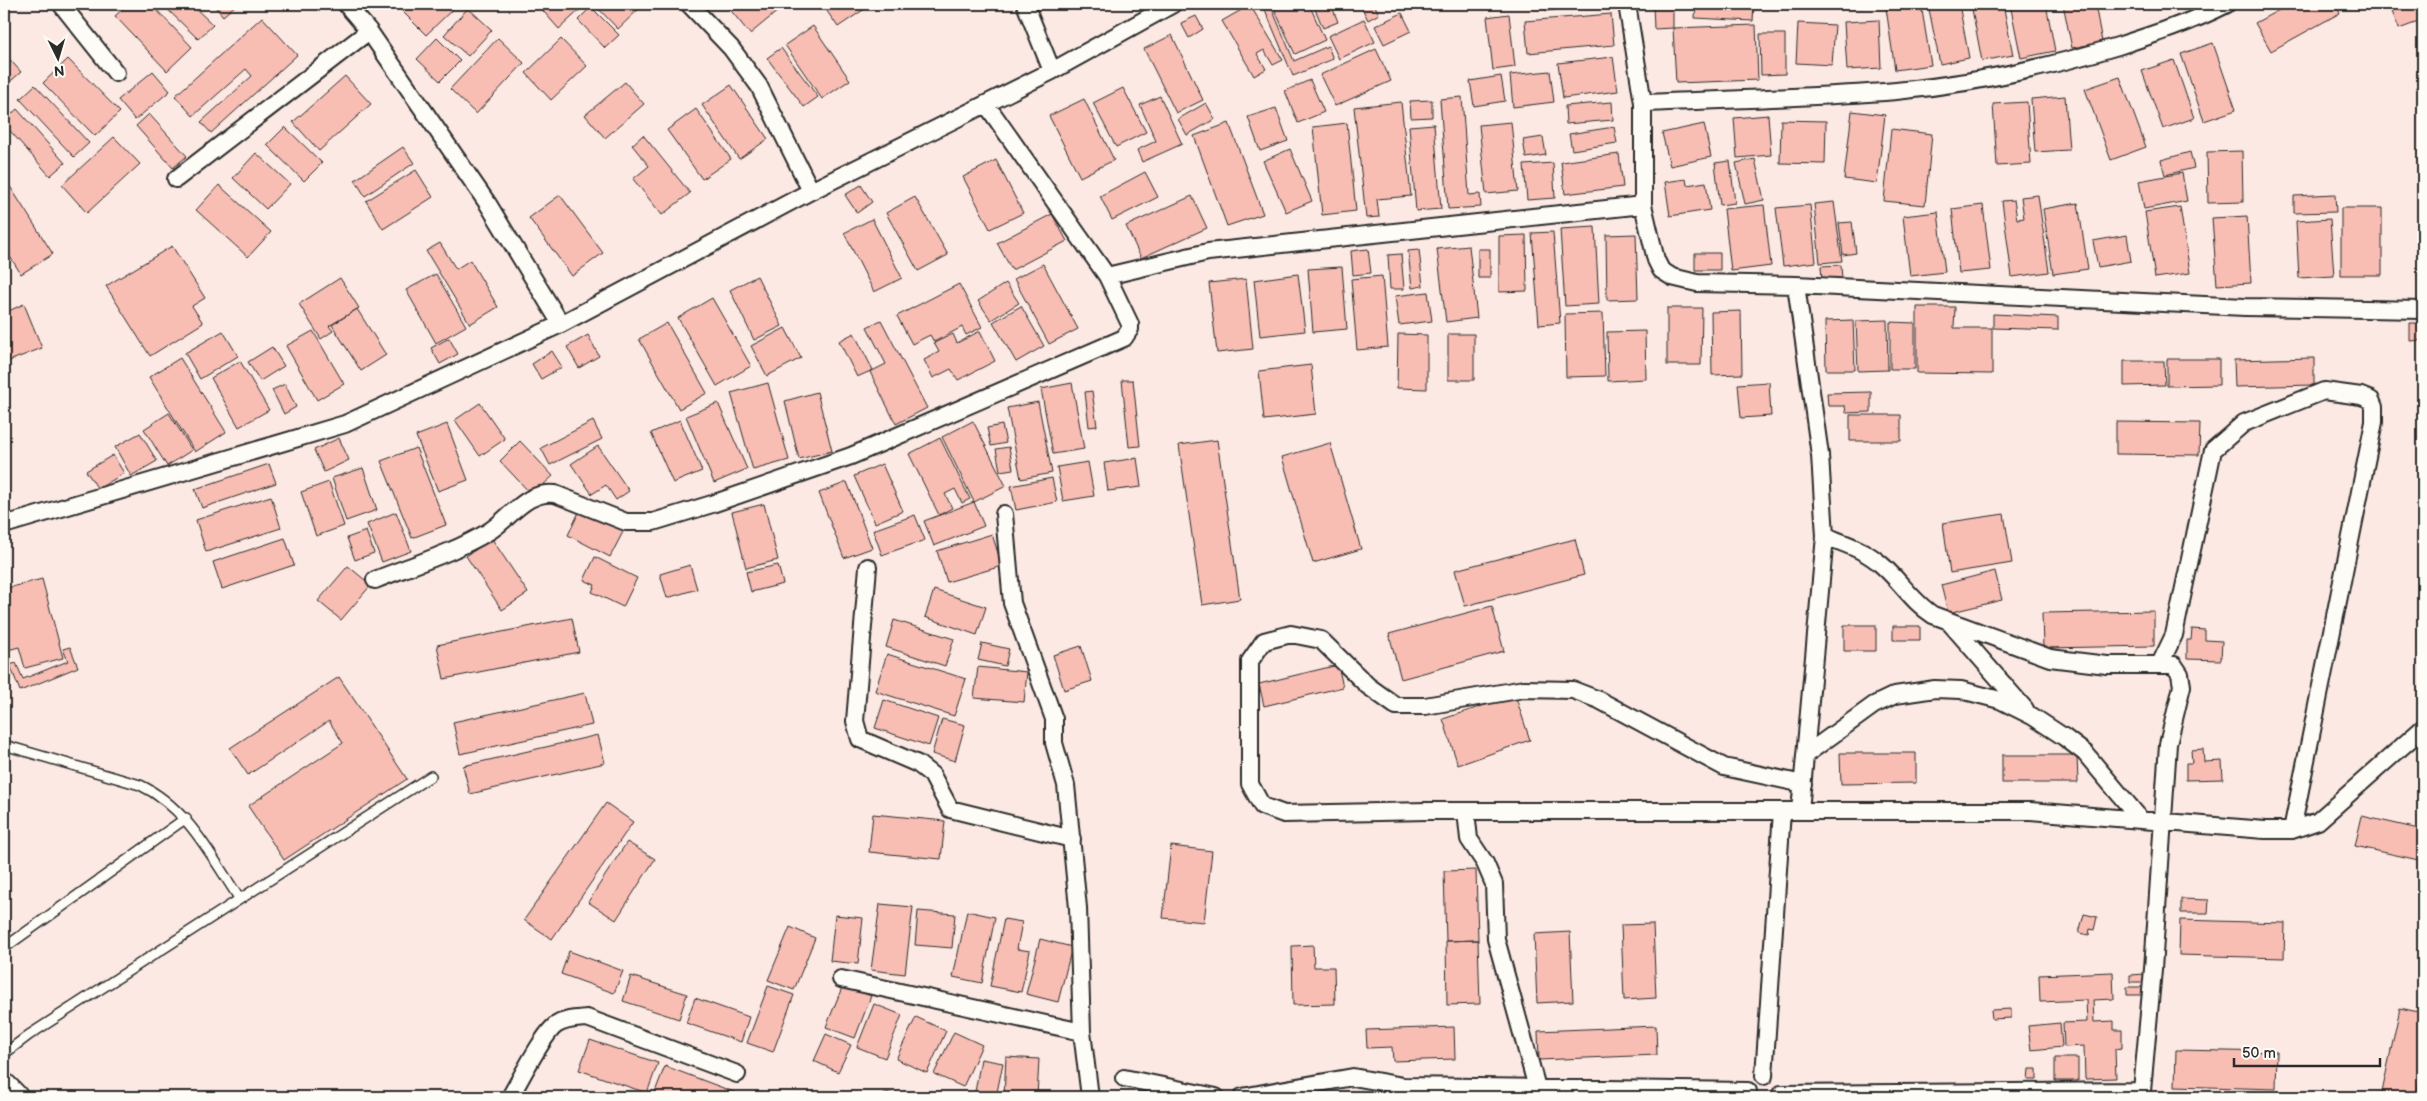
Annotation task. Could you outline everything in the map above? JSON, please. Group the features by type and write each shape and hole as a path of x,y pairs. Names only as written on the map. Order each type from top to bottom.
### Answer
{"main road":[{"path":"4,1087 14,1097"}],"street":[{"path":"62,4 116,74"},
{"path":"346,4 369,31 488,204 561,324"},
{"path":"689,4 731,48 759,86 811,191"},
{"path":"1025,4 1052,71"},
{"path":"4,526 345,424 561,324 811,191 1052,71 1172,4"},
{"path":"1627,4 1643,103 1643,205 1656,260 1661,270 1672,277 1697,283 1796,285 2245,307 2423,310"},
{"path":"1643,103 1896,90 1991,77 2077,58 2129,43 2200,18 2227,4"},
{"path":"176,179 369,31"},
{"path":"375,580 462,545 489,532 521,504 547,493 555,494 626,522 653,522 712,504 851,456 1124,338 1130,329 1130,324 1107,276 986,104"},
{"path":"1107,276 1208,252 1643,205"},
{"path":"1796,285 1820,455 1825,536 1800,811"},
{"path":"2160,664 2174,635 2213,450 2244,423 2324,391 2361,396 2370,400 2374,407 2374,422 2292,830"},
{"path":"1004,514 1012,603 1054,719 1054,743 1066,785 1078,908 1082,1032 1090,1097"},
{"path":"1764,1076 1776,1081 1781,1096 2142,1091 2164,822 2168,744 2182,686 2180,674 2174,665 2107,665 2050,658 1948,620 1922,608 1878,562 1862,551 1825,536"},
{"path":"868,567 854,721 860,739 918,764 932,775 950,809 1072,840"},
{"path":"1948,620 1971,650 2032,716"},
{"path":"1803,784 1724,767 1599,700 1573,690 1524,689 1425,706 1396,706 1368,686 1321,640 1291,634 1264,641 1250,660 1250,784 1262,806 1284,814 1466,811 2030,811 2292,830 2318,821 2423,728"},
{"path":"1805,755 1874,705 1903,694 1935,689 1961,690 2000,700 2032,716 2085,753 2142,820"},
{"path":"1466,811 1470,839 1486,863 1494,884 1496,939 1537,1088"},
{"path":"1764,1076 1782,811"},
{"path":"841,979 1082,1032"},
{"path":"510,1097 548,1035 556,1025 571,1019 587,1018 737,1074"},
{"path":"1242,1097 1353,1077 1403,1086 1749,1094 1751,1084 1764,1076"},
{"path":"1124,1078 1216,1097"}],"lane":[{"path":"4,745 140,785 160,794 186,818 239,898"},
{"path":"4,1054 29,1035 239,898 431,776"},
{"path":"4,948 186,818"}],"building":[{"path":"128,4 151,4 192,47 167,71 115,16"},
{"path":"162,4 191,4 213,25 198,39"},
{"path":"213,4 237,4 223,16"},
{"path":"395,4 452,4 455,7 426,35"},
{"path":"537,4 586,4 559,29"},
{"path":"644,4 618,29 595,5"},
{"path":"732,4 774,4 779,10 750,34 728,7"},
{"path":"822,4 867,4 869,6 838,27"},
{"path":"1270,4 1294,61 1328,46 1333,59 1293,76 1263,5"},
{"path":"1272,4 1309,4 1325,40 1295,54"},
{"path":"1313,4 1346,4 1333,9 1338,22 1323,28"},
{"path":"1360,4 1374,4 1379,14 1368,20"},
{"path":"1545,4 1605,4 1546,11"},
{"path":"1653,4 1673,4 1673,28 1654,29"},
{"path":"1696,4 1754,4 1753,21 1695,18"},
{"path":"1859,4 1877,4 1860,7"},
{"path":"1921,4 1931,65 1895,70 1886,8"},
{"path":"1928,4 1959,4 1969,58 1940,64"},
{"path":"1971,4 2003,4 2013,55 1982,61"},
{"path":"2010,4 2046,4 2055,51 2021,58"},
{"path":"2063,4 2095,4 2102,42 2072,48"},
{"path":"2290,4 2335,4 2340,13 2271,51 2255,23"},
{"path":"2389,4 2423,4 2423,20 2399,29"},
{"path":"1250,5 1283,60 1273,65 1264,50 1257,54 1266,69 1254,76 1222,21"},
{"path":"591,7 619,35 605,48 578,20"},
{"path":"468,8 492,30 468,56 444,35"},
{"path":"1402,13 1411,31 1384,44 1375,26"},
{"path":"1509,14 1515,67 1493,70 1487,17"},
{"path":"1611,14 1614,45 1528,53 1525,21"},
{"path":"1196,16 1203,29 1189,38 1181,23"},
{"path":"262,17 297,55 211,133 201,122 252,76 246,69 193,116 175,96"},
{"path":"1364,19 1375,42 1339,59 1328,36"},
{"path":"1879,20 1881,68 1847,70 1844,22"},
{"path":"1798,23 1835,25 1832,65 1796,63"},
{"path":"1756,25 1758,80 1676,83 1673,28"},
{"path":"813,26 850,80 822,99 785,45"},
{"path":"1760,34 1785,34 1785,74 1761,75"},
{"path":"1172,35 1203,100 1176,113 1144,49"},
{"path":"437,38 460,61 440,81 417,59"},
{"path":"498,38 524,63 476,114 450,89"},
{"path":"561,39 587,66 551,100 526,73"},
{"path":"2213,43 2236,110 2204,121 2181,54"},
{"path":"781,48 818,97 804,107 767,58"},
{"path":"1376,49 1391,81 1335,106 1320,75"},
{"path":"4,53 21,72 4,87"},
{"path":"1613,57 1618,91 1563,98 1558,63"},
{"path":"68,59 120,112 95,136 43,83"},
{"path":"2174,60 2194,118 2163,129 2142,71"},
{"path":"153,71 170,91 135,120 118,100"},
{"path":"1550,71 1554,102 1513,107 1510,75"},
{"path":"345,76 371,104 319,151 293,122"},
{"path":"1501,76 1505,101 1474,106 1470,81"},
{"path":"2120,77 2146,147 2111,160 2085,89"},
{"path":"1310,80 1324,112 1298,123 1285,91"},
{"path":"625,82 644,104 605,138 585,115"},
{"path":"35,85 89,143 74,157 20,99"},
{"path":"731,85 768,139 739,159 702,105"},
{"path":"1123,88 1146,132 1116,147 1093,103"},
{"path":"1160,96 1182,144 1142,162 1137,150 1156,141 1140,105"},
{"path":"2065,96 2069,150 2035,152 2031,99"},
{"path":"1462,97 1469,195 1480,194 1481,207 1448,209 1440,99"},
{"path":"1084,99 1114,160 1080,177 1049,116"},
{"path":"4,100 9,105 4,110"},
{"path":"1432,100 1432,117 1411,118 1410,101"},
{"path":"1401,102 1411,196 1377,199 1379,217 1366,218 1354,107"},
{"path":"1612,102 1613,120 1566,124 1565,106"},
{"path":"2027,102 2031,164 1997,166 1993,104"},
{"path":"1206,103 1215,119 1187,135 1178,119"},
{"path":"1276,108 1288,141 1260,151 1248,117"},
{"path":"17,109 65,163 50,176 4,124 4,121"},
{"path":"696,109 731,159 702,179 667,130"},
{"path":"1852,111 1885,115 1877,183 1844,179"},
{"path":"149,114 187,156 173,168 136,126"},
{"path":"1768,115 1771,155 1737,158 1734,118"},
{"path":"1781,120 1826,121 1825,164 1780,163"},
{"path":"1511,122 1518,191 1486,194 1479,125"},
{"path":"1229,123 1263,214 1227,226 1194,136"},
{"path":"1347,123 1356,211 1322,215 1313,127"},
{"path":"1434,124 1441,209 1416,211 1409,126"},
{"path":"1704,124 1711,157 1670,166 1662,133"},
{"path":"285,127 322,163 304,181 267,145"},
{"path":"1614,127 1617,143 1572,150 1569,134"},
{"path":"1891,129 1932,134 1925,205 1884,201"},
{"path":"643,135 690,193 662,215 633,179 649,166 632,145"},
{"path":"114,137 140,164 87,213 62,185"},
{"path":"1543,137 1546,155 1526,158 1523,140"},
{"path":"403,147 414,163 365,196 355,180"},
{"path":"1290,149 1312,201 1286,212 1263,161"},
{"path":"2242,151 2243,202 2208,203 2207,152"},
{"path":"2190,152 2194,168 2165,175 2161,160"},
{"path":"256,153 290,184 266,209 233,178"},
{"path":"1619,154 1623,187 1565,194 1561,162"},
{"path":"1755,159 1764,200 1745,204 1736,163"},
{"path":"996,160 1023,213 990,229 963,177"},
{"path":"1730,161 1735,203 1720,205 1715,163"},
{"path":"1553,163 1555,198 1527,200 1524,165"},
{"path":"416,170 433,197 383,229 366,201"},
{"path":"1145,172 1158,197 1112,220 1100,196"},
{"path":"2182,173 2187,201 2144,209 2139,181"},
{"path":"4,177 53,254 21,274 4,247"},
{"path":"1686,179 1687,185 1706,182 1710,210 1670,216 1665,182"},
{"path":"219,185 271,232 248,257 196,210"},
{"path":"861,185 872,202 857,213 845,195"},
{"path":"2335,194 2336,212 2294,213 2294,196"},
{"path":"560,195 603,253 572,276 529,218"},
{"path":"2038,195 2049,272 2012,277 2002,201 2014,200 2017,219 2024,218 2021,197"},
{"path":"1192,196 1207,228 1141,258 1126,226"},
{"path":"915,197 948,255 918,271 886,213"},
{"path":"1834,202 1842,261 1820,263 1814,204"},
{"path":"2078,203 2088,269 2053,274 2043,209"},
{"path":"1764,205 1771,266 1731,271 1724,209"},
{"path":"1810,205 1816,262 1783,266 1776,208"},
{"path":"1983,205 1991,270 1959,273 1952,209"},
{"path":"2180,207 2190,273 2155,278 2145,212"},
{"path":"2341,208 2382,208 2382,275 2341,275"},
{"path":"1938,212 1945,272 1910,276 1903,216"},
{"path":"1052,214 1067,241 1012,270 997,243"},
{"path":"2247,216 2251,283 2217,285 2212,218"},
{"path":"872,219 902,278 874,292 844,233"},
{"path":"2330,219 2334,276 2299,278 2296,221"},
{"path":"1852,222 1856,253 1843,255 1839,223"},
{"path":"1595,227 1599,304 1565,306 1560,229"},
{"path":"1553,232 1560,323 1539,325 1532,233"},
{"path":"1636,234 1638,299 1607,300 1606,235"},
{"path":"1526,235 1527,291 1499,292 1499,236"},
{"path":"2127,235 2131,261 2098,267 2093,241"},
{"path":"440,243 456,269 470,260 498,307 470,324 426,251"},
{"path":"172,246 205,298 192,306 203,323 150,356 106,286"},
{"path":"1469,246 1477,318 1446,322 1437,249"},
{"path":"1368,249 1371,273 1353,275 1351,251"},
{"path":"1478,249 1490,249 1490,278 1478,278"},
{"path":"1419,250 1423,286 1412,288 1408,251"},
{"path":"1695,253 1720,253 1720,270 1695,270"},
{"path":"1401,254 1404,289 1390,289 1388,255"},
{"path":"1043,264 1078,329 1049,344 1014,279"},
{"path":"1841,265 1842,279 1822,281 1821,266"},
{"path":"1342,267 1347,329 1313,332 1308,269"},
{"path":"436,274 466,326 436,343 406,290"},
{"path":"1298,274 1305,331 1260,336 1254,280"},
{"path":"757,276 782,326 754,340 730,290"},
{"path":"1382,276 1388,347 1357,350 1351,279"},
{"path":"340,278 359,308 329,326 333,331 321,339 299,304"},
{"path":"1246,279 1253,349 1217,353 1209,283"},
{"path":"1006,283 1019,303 991,320 978,301"},
{"path":"959,284 982,327 966,335 962,327 934,342 930,335 912,344 897,316"},
{"path":"1428,292 1432,321 1399,325 1395,296"},
{"path":"712,298 751,366 717,386 678,318"},
{"path":"24,304 42,348 4,363 4,313"},
{"path":"1021,306 1044,346 1016,362 993,322"},
{"path":"1917,307 1955,307 1954,328 1992,328 1992,374 1917,373"},
{"path":"1667,308 1702,308 1701,365 1667,365"},
{"path":"357,309 386,355 361,371 332,325"},
{"path":"1741,311 1742,374 1712,375 1711,312"},
{"path":"1603,313 1605,376 1566,377 1565,314"},
{"path":"1993,314 2058,317 2058,330 1993,328"},
{"path":"881,320 927,408 896,424 870,372 886,364 867,327"},
{"path":"1853,320 1855,370 1826,370 1825,321"},
{"path":"1887,320 1888,370 1858,371 1856,321"},
{"path":"1890,322 1915,323 1915,369 1890,369"},
{"path":"667,323 707,393 679,409 639,339"},
{"path":"2410,323 2423,323 2423,340 2410,341"},
{"path":"785,328 801,358 767,376 751,346"},
{"path":"223,331 238,356 200,379 185,353"},
{"path":"313,331 344,384 317,400 286,346"},
{"path":"980,331 995,361 958,380 951,369 933,378 924,360 939,352 934,343 953,334 957,343"},
{"path":"1645,331 1646,379 1608,381 1607,332"},
{"path":"854,333 873,370 857,377 839,341"},
{"path":"1398,334 1427,335 1427,389 1397,388"},
{"path":"1448,334 1474,334 1474,380 1448,380"},
{"path":"588,335 599,356 579,368 567,347"},
{"path":"449,338 458,354 440,364 431,348"},
{"path":"272,347 284,366 260,381 248,362"},
{"path":"552,351 562,367 541,379 532,364"},
{"path":"180,358 226,432 195,452 149,377"},
{"path":"2314,358 2314,385 2235,387 2234,360"},
{"path":"2167,359 2219,359 2219,385 2167,386"},
{"path":"240,361 269,410 239,427 211,378"},
{"path":"2124,361 2164,361 2165,385 2124,386"},
{"path":"1311,365 1316,414 1264,420 1259,371"},
{"path":"1122,380 1133,380 1140,446 1129,447"},
{"path":"1769,382 1771,416 1741,418 1738,384"},
{"path":"768,383 789,460 753,470 731,393"},
{"path":"1072,383 1084,449 1053,454 1041,389"},
{"path":"285,384 296,407 284,414 272,390"},
{"path":"1092,391 1097,426 1089,427 1085,392"},
{"path":"817,392 832,451 799,459 785,401"},
{"path":"1871,392 1871,412 1846,413 1845,406 1828,406 1827,393"},
{"path":"1038,402 1052,473 1021,479 1007,408"},
{"path":"2423,402 2423,430 2421,430"},
{"path":"480,403 505,439 480,456 455,420"},
{"path":"718,403 747,469 714,483 686,416"},
{"path":"169,413 192,450 167,466 144,429"},
{"path":"1850,415 1901,415 1901,441 1850,441"},
{"path":"680,420 702,471 673,483 651,433"},
{"path":"593,421 602,439 550,465 541,448"},
{"path":"973,421 1006,486 974,502 942,437"},
{"path":"2116,422 2200,423 2199,455 2116,454"},
{"path":"447,424 468,480 438,491 416,436"},
{"path":"1002,425 1006,443 991,446 987,428"},
{"path":"140,433 157,461 131,476 115,447"},
{"path":"339,438 349,460 324,472 314,450"},
{"path":"940,438 970,499 962,503 955,489 945,494 952,508 939,515 909,454"},
{"path":"1217,440 1240,599 1202,605 1179,445"},
{"path":"520,441 553,476 532,495 500,461"},
{"path":"1330,443 1361,549 1313,563 1282,457"},
{"path":"598,446 629,491 616,500 606,485 592,494 571,464"},
{"path":"1009,447 1013,469 1000,471 996,449"},
{"path":"416,448 446,525 412,538 381,461"},
{"path":"113,455 124,473 98,489 86,471"},
{"path":"1137,458 1141,487 1108,491 1104,463"},
{"path":"1088,462 1094,496 1063,501 1057,467"},
{"path":"269,464 276,483 202,508 195,489"},
{"path":"882,464 903,511 875,523 854,476"},
{"path":"363,468 377,510 346,521 332,478"},
{"path":"1052,478 1057,502 1016,510 1011,486"},
{"path":"329,482 344,526 316,536 301,492"},
{"path":"847,482 872,548 844,558 819,493"},
{"path":"271,496 281,528 206,552 196,520"},
{"path":"974,502 984,526 934,546 924,521"},
{"path":"764,504 778,560 746,568 732,512"},
{"path":"581,508 624,530 610,557 568,535"},
{"path":"396,512 411,551 382,562 367,524"},
{"path":"2004,514 2012,563 1950,573 1943,523"},
{"path":"915,515 925,540 882,555 873,530"},
{"path":"366,531 374,553 355,560 347,538"},
{"path":"992,534 1002,566 947,582 937,551"},
{"path":"285,538 294,565 222,589 213,562"},
{"path":"492,539 528,593 502,610 466,556"},
{"path":"1575,539 1584,575 1465,606 1455,570"},
{"path":"595,557 637,578 623,607 592,592 595,585 584,580"},
{"path":"690,565 697,589 667,598 660,574"},
{"path":"778,565 783,584 751,592 746,572"},
{"path":"348,566 371,585 341,620 318,601"},
{"path":"1995,571 2002,600 1948,613 1941,585"},
{"path":"42,579 63,658 25,668 19,647 4,651 4,589"},
{"path":"934,590 986,607 977,635 925,617"},
{"path":"1492,606 1504,651 1401,679 1389,634"},
{"path":"2154,611 2154,646 2043,648 2042,613"},
{"path":"572,618 579,652 444,679 437,645"},
{"path":"894,620 954,639 945,666 886,647"},
{"path":"1844,625 1876,625 1876,651 1844,651"},
{"path":"1893,626 1920,626 1920,640 1893,640"},
{"path":"2192,629 2205,630 2205,640 2222,641 2221,660 2187,659 2187,640 2191,640"},
{"path":"982,643 1009,649 1005,666 978,660"},
{"path":"1081,646 1092,681 1064,690 1053,655"},
{"path":"70,647 78,667 20,691 10,665 16,663 23,679 68,661 63,649"},
{"path":"887,654 966,679 954,716 875,691"},
{"path":"1338,665 1343,687 1264,706 1259,684"},
{"path":"978,667 1027,672 1024,702 974,698"},
{"path":"339,677 407,779 284,860 248,806 343,743 329,721 248,775 230,748"},
{"path":"585,693 592,725 460,754 453,722"},
{"path":"1515,695 1530,740 1458,765 1443,719"},
{"path":"884,700 938,718 929,746 875,728"},
{"path":"942,719 965,725 955,761 932,754"},
{"path":"598,735 605,763 470,794 463,766"},
{"path":"2203,749 2204,762 2222,761 2223,779 2186,780 2186,763 2192,763 2191,750"},
{"path":"1840,753 1916,753 1916,783 1841,784"},
{"path":"2002,755 2077,755 2078,783 2002,783"},
{"path":"606,803 633,822 552,939 524,920"},
{"path":"873,814 945,821 941,859 869,852"},
{"path":"2362,816 2423,830 2423,861 2355,846"},
{"path":"627,842 655,859 616,920 588,902"},
{"path":"1171,846 1212,851 1204,922 1163,918"},
{"path":"1476,870 1478,940 1446,941 1444,871"},
{"path":"2181,899 2209,900 2208,913 2181,913"},
{"path":"880,904 913,907 905,974 871,970"},
{"path":"918,911 955,914 952,948 915,945"},
{"path":"967,911 995,917 982,983 953,977"},
{"path":"2084,914 2097,917 2094,930 2090,929 2089,935 2079,933"},
{"path":"835,915 863,918 858,964 830,961"},
{"path":"1004,919 1022,922 1017,949 1030,951 1021,992 990,986"},
{"path":"2180,920 2285,923 2284,958 2179,955"},
{"path":"1653,924 1656,998 1624,1000 1621,925"},
{"path":"790,927 815,938 794,990 768,980"},
{"path":"1570,932 1573,1001 1537,1003 1534,934"},
{"path":"1040,939 1072,947 1058,1002 1026,994"},
{"path":"1478,940 1480,1004 1447,1005 1446,941"},
{"path":"1313,945 1314,967 1334,967 1335,1004 1293,1005 1292,946"},
{"path":"569,951 623,971 614,993 561,974"},
{"path":"2113,972 2114,999 2093,1000 2094,1022 2114,1021 2114,1030 2122,1030 2122,1048 2115,1049 2116,1078 2085,1079 2084,1046 2064,1047 2063,1023 2087,1022 2086,1000 2040,1002 2039,975"},
{"path":"2145,974 2145,982 2130,982 2130,975"},
{"path":"631,976 687,994 679,1019 623,1001"},
{"path":"843,985 871,996 855,1038 826,1027"},
{"path":"768,986 794,995 773,1052 747,1043"},
{"path":"2127,987 2146,987 2146,995 2127,995"},
{"path":"695,998 749,1017 741,1042 686,1023"},
{"path":"874,1004 902,1015 885,1058 857,1047"},
{"path":"2400,1008 2423,1013 2423,1060 2416,1097 2381,1097"},
{"path":"2011,1009 2011,1018 1992,1019 1991,1010"},
{"path":"916,1017 946,1031 927,1073 896,1059"},
{"path":"2060,1023 2062,1047 2031,1050 2028,1026"},
{"path":"1656,1026 1657,1055 1539,1060 1538,1031"},
{"path":"1454,1027 1455,1059 1393,1061 1392,1047 1367,1048 1366,1030"},
{"path":"954,1032 982,1045 963,1087 934,1074"},
{"path":"826,1034 851,1045 838,1072 814,1061"},
{"path":"590,1040 658,1063 647,1093 579,1070"},
{"path":"2176,1050 2277,1052 2276,1089 2175,1086"},
{"path":"1006,1057 1039,1059 1037,1097 1004,1097"},
{"path":"2055,1058 2078,1058 2078,1081 2055,1081"},
{"path":"981,1059 1003,1063 996,1097 974,1097"},
{"path":"665,1066 747,1097 653,1097"},
{"path":"2029,1069 2037,1069 2037,1080 2028,1080"},
{"path":"885,1092 907,1097 883,1097"}]}
